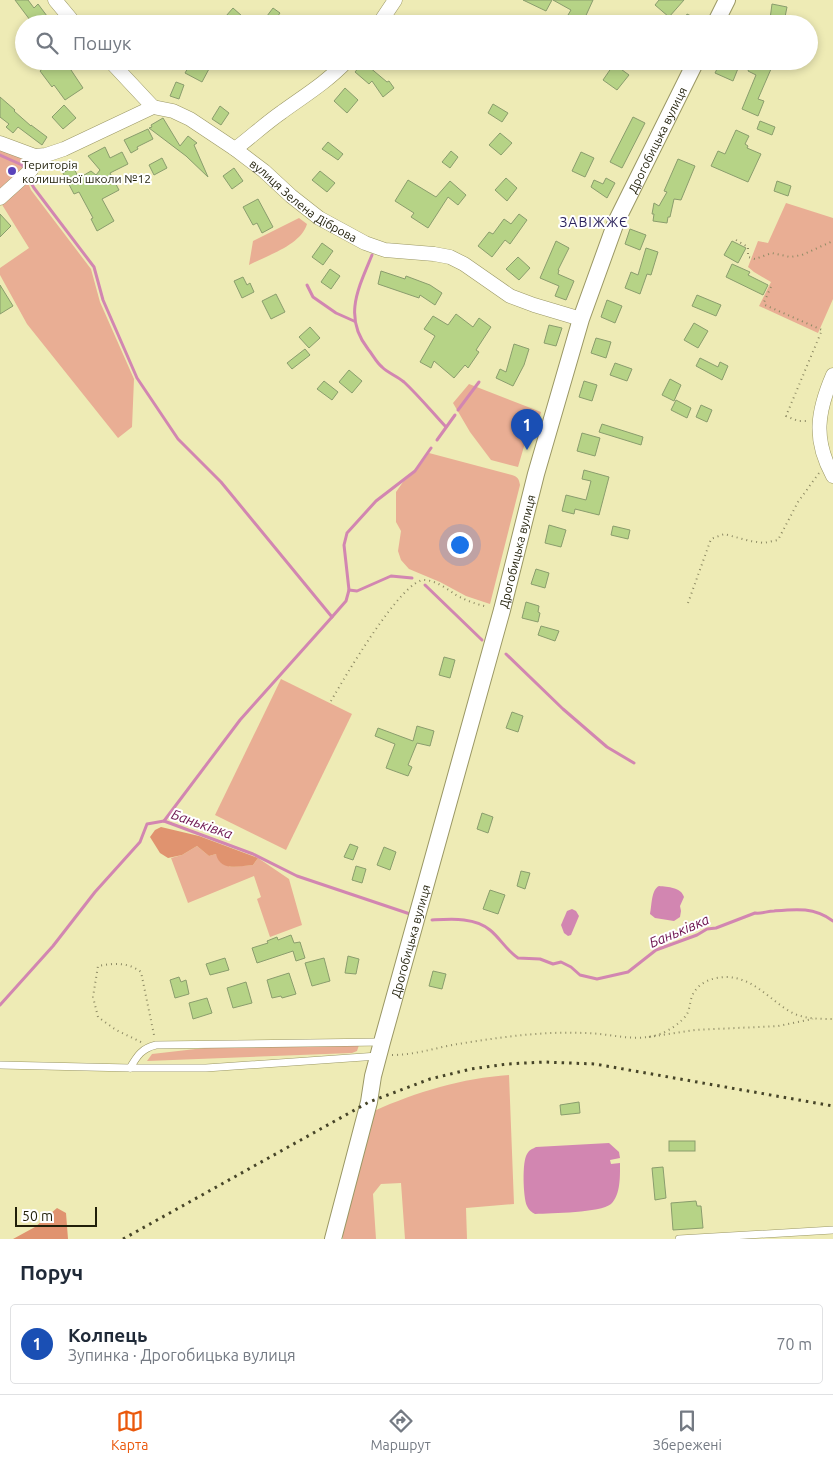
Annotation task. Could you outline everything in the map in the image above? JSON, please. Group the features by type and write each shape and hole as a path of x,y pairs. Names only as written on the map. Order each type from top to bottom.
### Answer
{"street":[{"path":"55,0 68,15"},
{"path":"385,15 395,0"},
{"path":"720,15 727,0"},
{"path":"0,143 35,156 46,155 64,149 153,107 118,70"},
{"path":"235,149 338,70"},
{"name":"Дрогобицька вулиця","path":"333,1239 369,1102 380,1050 502,610 536,474 581,319 616,222 692,70"},
{"name":"вулиця Зелена Діброва","path":"153,107 190,119 264,171 319,218 365,243 385,250 450,257 464,264 510,296 581,319"},
{"path":"0,198 31,170 35,156"},
{"path":"830,471 822,449 819,421 824,397 833,375"}],"lane":[{"path":"130,1068 136,1057 146,1047 156,1045 380,1050"},
{"path":"0,1066 206,1068 380,1050"},
{"path":"679,1239 833,1230"},
{"path":"723,1236 742,1239"}],"path":[{"path":"736,240 748,247 748,257 755,259 772,252 790,256 802,256 833,241"},
{"path":"771,287 764,302 765,305 822,330 786,416 798,421 819,421"},
{"path":"688,603 711,539 724,534 764,543 778,540 798,502 817,474 830,471"},
{"path":"331,701 348,670 372,635 399,599 419,581 425,579 436,583 473,604 502,610"},
{"path":"146,1047 139,1040 116,1030 98,1017 93,997 98,966 113,963 133,966 141,972 156,1045"},
{"path":"645,1038 661,1034 686,1015 692,995 699,985 711,979 728,977 753,984 790,1011 806,1018 833,1019"},
{"path":"380,1050 404,1055 498,1038 560,1033 586,1032 622,1037 659,1037 695,1030 778,1026 815,1018"}],"shaded area":[{"name":"Територія колишньої школи №12","path":"0,150 27,160 29,166 0,191"},
{"path":"27,181 31,190 91,269 100,302 134,379 132,427 118,438 27,324 0,275 0,268 29,248 1,203"},
{"path":"786,203 833,218 833,299 818,333 759,306 771,282 748,267 758,241 768,243"},
{"path":"299,218 307,224 298,238 283,249 249,265 253,241"},
{"path":"469,384 541,412 535,433 528,444 525,443 518,467 491,460 470,432 453,403"},
{"path":"429,453 512,475 519,480 520,485 490,604 466,596 440,582 409,569 401,560 398,551 401,531 396,522 396,492 403,482 416,471"},
{"path":"281,679 352,714 286,850 215,815"},
{"path":"161,827 199,836 258,858 253,865 231,867 218,860 216,854 209,856 197,846 182,855 168,858 160,853 150,837 155,830"},
{"path":"197,846 209,856 216,854 230,867 253,865 258,858 289,879 302,925 270,937 257,899 261,897 254,876 188,903 171,858 182,855"},
{"path":"659,886 677,889 684,897 680,906 680,917 674,921 655,918 650,914 653,894"},
{"path":"572,909 579,916 571,935 568,936 564,933 561,925 567,911"},
{"path":"359,1045 357,1051 352,1053 147,1061 152,1054 213,1047"},
{"path":"509,1075 514,1204 466,1208 467,1239 405,1239 401,1183 381,1184 373,1194 376,1239 343,1239 374,1111 440,1087 474,1079"},
{"path":"609,1143 619,1152 620,1158 610,1160 611,1164 620,1163 617,1195 611,1204 597,1209 575,1212 535,1214 529,1210 525,1195 524,1164 525,1158 530,1151 536,1147"},
{"path":"57,1208 66,1213 68,1239 13,1239 35,1227"}],"building":[{"path":"15,0 28,0 34,8 38,4 46,15 26,15"},
{"path":"523,0 552,0 546,11"},
{"path":"553,0 593,0 586,15 568,15 571,10"},
{"path":"659,0 684,0 671,15 667,15 655,5"},
{"path":"772,4 787,7 785,15 771,15"},
{"path":"233,8 241,15 227,15"},
{"path":"273,8 280,13 279,15 268,15"},
{"path":"71,70 83,88 65,100 40,71"},
{"path":"187,70 208,70 202,82 185,73"},
{"path":"357,70 373,70 387,82 389,81 394,88 383,97 372,81 369,84 355,72"},
{"path":"610,70 622,70 629,75 617,90 603,80"},
{"path":"716,70 737,70 733,81 715,73"},
{"path":"771,70 758,99 764,101 758,116 742,109 756,75 748,71"},
{"path":"176,82 184,85 179,99 170,96"},
{"path":"345,88 358,100 347,113 334,101"},
{"path":"0,97 31,126 47,137 42,145 18,127 13,133 6,127 9,124 0,117"},
{"path":"493,104 508,113 502,122 488,113"},
{"path":"64,105 76,118 63,129 52,117"},
{"path":"220,106 229,113 221,125 212,119"},
{"path":"633,117 645,123 622,168 610,162"},
{"path":"163,118 180,146 188,136 197,143 194,145 208,177 186,156 149,128"},
{"path":"760,121 775,127 772,135 757,129"},
{"path":"148,129 153,139 137,147 138,149 131,153 124,140"},
{"path":"736,130 749,136 745,144 748,146 747,148 761,154 748,182 711,166 718,151 725,154"},
{"path":"500,133 512,143 501,155 489,145"},
{"path":"328,142 343,154 338,160 322,149"},
{"path":"105,147 110,158 122,152 128,164 110,173 119,190 102,199 114,221 97,231 91,219 93,218 79,192 74,194 63,173 73,167 79,178 91,171 96,175 100,170 88,156"},
{"path":"451,151 458,157 450,168 442,162"},
{"path":"581,152 594,158 585,177 572,171"},
{"path":"162,158 167,168 154,175 149,165"},
{"path":"678,159 695,166 681,200 674,199 667,223 653,221 654,203 659,206 667,192 664,191"},
{"path":"234,168 243,181 232,189 223,176"},
{"path":"320,171 335,183 327,192 312,180"},
{"path":"506,178 517,188 507,201 495,190"},
{"path":"606,178 615,183 607,198 591,187 594,180 603,184"},
{"path":"408,180 436,197 450,181 466,195 458,205 448,197 428,228 411,217 414,213 395,201"},
{"path":"777,181 791,186 788,196 774,191"},
{"path":"258,199 273,227 262,233 257,223 253,225 243,207"},
{"path":"0,214 11,226 0,237"},
{"path":"519,214 527,220 510,244 505,240 492,257 478,246 489,232 493,234 504,219 511,224"},
{"path":"630,229 646,235 640,250 625,244"},
{"path":"556,241 569,248 558,270 558,274 574,281 566,300 555,296 559,286 540,278"},
{"path":"732,241 746,248 738,263 724,255"},
{"path":"322,243 333,251 323,265 312,257"},
{"path":"646,248 658,252 651,275 647,274 640,294 625,288 631,272 638,275"},
{"path":"518,257 530,268 519,280 506,269"},
{"path":"732,264 750,272 748,275 768,285 763,295 726,277"},
{"path":"330,269 340,276 331,289 321,282"},
{"path":"381,271 405,279 406,276 430,285 442,293 435,305 420,295 419,298 378,284"},
{"path":"243,277 247,285 250,283 254,292 242,298 234,281"},
{"path":"0,285 13,306 0,314"},
{"path":"276,294 285,312 271,319 262,301"},
{"path":"697,295 721,305 716,316 692,306"},
{"path":"607,300 622,306 615,323 601,317"},
{"path":"456,314 473,327 479,318 491,327 476,350 479,352 468,368 465,365 454,378 434,361 431,368 420,362 435,336 424,329 433,316 448,325"},
{"path":"694,323 708,331 698,348 684,340"},
{"path":"549,325 562,328 556,346 544,343"},
{"path":"310,327 320,338 309,348 299,337"},
{"path":"596,338 611,342 606,358 591,353"},
{"path":"514,344 529,349 524,365 513,386 496,378 500,369 506,372"},
{"path":"305,349 310,355 292,369 287,363"},
{"path":"700,358 718,367 720,362 728,366 722,380 696,366"},
{"path":"615,363 632,369 627,381 610,375"},
{"path":"349,370 362,381 352,393 339,382"},
{"path":"670,379 681,385 674,401 662,395"},
{"path":"324,381 338,392 332,400 317,389"},
{"path":"584,381 597,385 592,401 579,397"},
{"path":"676,400 691,408 687,418 671,410"},
{"path":"701,405 712,410 707,422 696,417"},
{"path":"602,424 643,437 641,445 599,432"},
{"path":"582,433 600,438 595,456 577,451"},
{"path":"584,470 609,477 599,515 575,509 574,514 562,511 566,495 586,500 591,481 582,479"},
{"path":"549,525 566,530 561,547 545,543"},
{"path":"613,526 630,530 628,539 611,535"},
{"path":"536,569 549,573 545,588 531,584"},
{"path":"526,602 539,606 538,622 522,618"},
{"path":"541,626 559,631 555,641 538,635"},
{"path":"444,657 455,660 450,678 439,675"},
{"path":"512,712 523,716 518,732 506,728"},
{"path":"417,726 434,731 430,746 417,743 408,765 412,767 408,776 386,768 395,744 375,736 378,728 413,741"},
{"path":"482,813 493,817 488,833 477,829"},
{"path":"350,844 358,847 353,860 344,857"},
{"path":"384,847 396,852 390,870 377,865"},
{"path":"356,866 366,869 362,883 352,880"},
{"path":"521,871 530,873 525,889 517,886"},
{"path":"490,890 505,895 498,914 483,909"},
{"path":"291,935 294,943 300,942 305,958 296,961 293,951 257,963 252,948 268,943 267,941 277,937 278,940"},
{"path":"348,956 359,959 356,974 345,973"},
{"path":"225,958 229,970 210,975 206,964"},
{"path":"324,958 330,981 312,986 305,963"},
{"path":"433,971 446,974 442,989 429,986"},
{"path":"289,973 296,994 282,998 281,996 272,998 267,980"},
{"path":"179,977 181,982 186,980 189,994 175,998 170,980"},
{"path":"246,982 252,1003 233,1008 227,988"},
{"path":"207,998 212,1013 193,1019 189,1003"},
{"path":"579,1102 580,1113 561,1115 560,1105"},
{"path":"669,1141 695,1141 695,1151 669,1151"},
{"path":"663,1167 666,1198 655,1200 652,1168"},
{"path":"696,1201 697,1206 701,1206 703,1228 673,1230 671,1203"}],"waterway":[{"path":"0,155 22,165 26,171"},
{"path":"30,181 94,267 103,300 137,378 178,439 221,482 332,617 240,720 164,821"},
{"path":"372,255 355,303 356,326 360,337 380,365 404,382 446,427"},
{"path":"307,285 313,297 336,313 354,321"},
{"path":"458,410 479,382"},
{"path":"437,440 455,415"},
{"path":"332,617 346,601 349,590 344,545 347,533 376,501 415,471 431,448"},
{"path":"349,590 357,591 391,576 412,578"},
{"path":"425,585 482,640"},
{"path":"506,654 563,709 607,747 634,763"},
{"name":"Баньківка","path":"0,1005 53,946 95,892 140,842 147,824 164,821 253,854 297,876 410,914"},
{"name":"Баньківка","path":"432,920 447,919 477,923 490,930 518,958 540,959 553,964 561,962 571,967 580,975 597,979 628,972 656,950 697,935 707,929 716,928 755,913 805,910 819,913 833,921"}],"railway":[{"path":"123,1239 369,1102 430,1079 471,1069 507,1064 544,1062 595,1064 833,1106"}],"place":[{"name":"Територія колишньої школи №12","path":"12,171"},
{"name":"Колпець","path":"527,450"}],"district":[{"name":"ЗАВІЖЖЄ","path":"594,222"}]}
